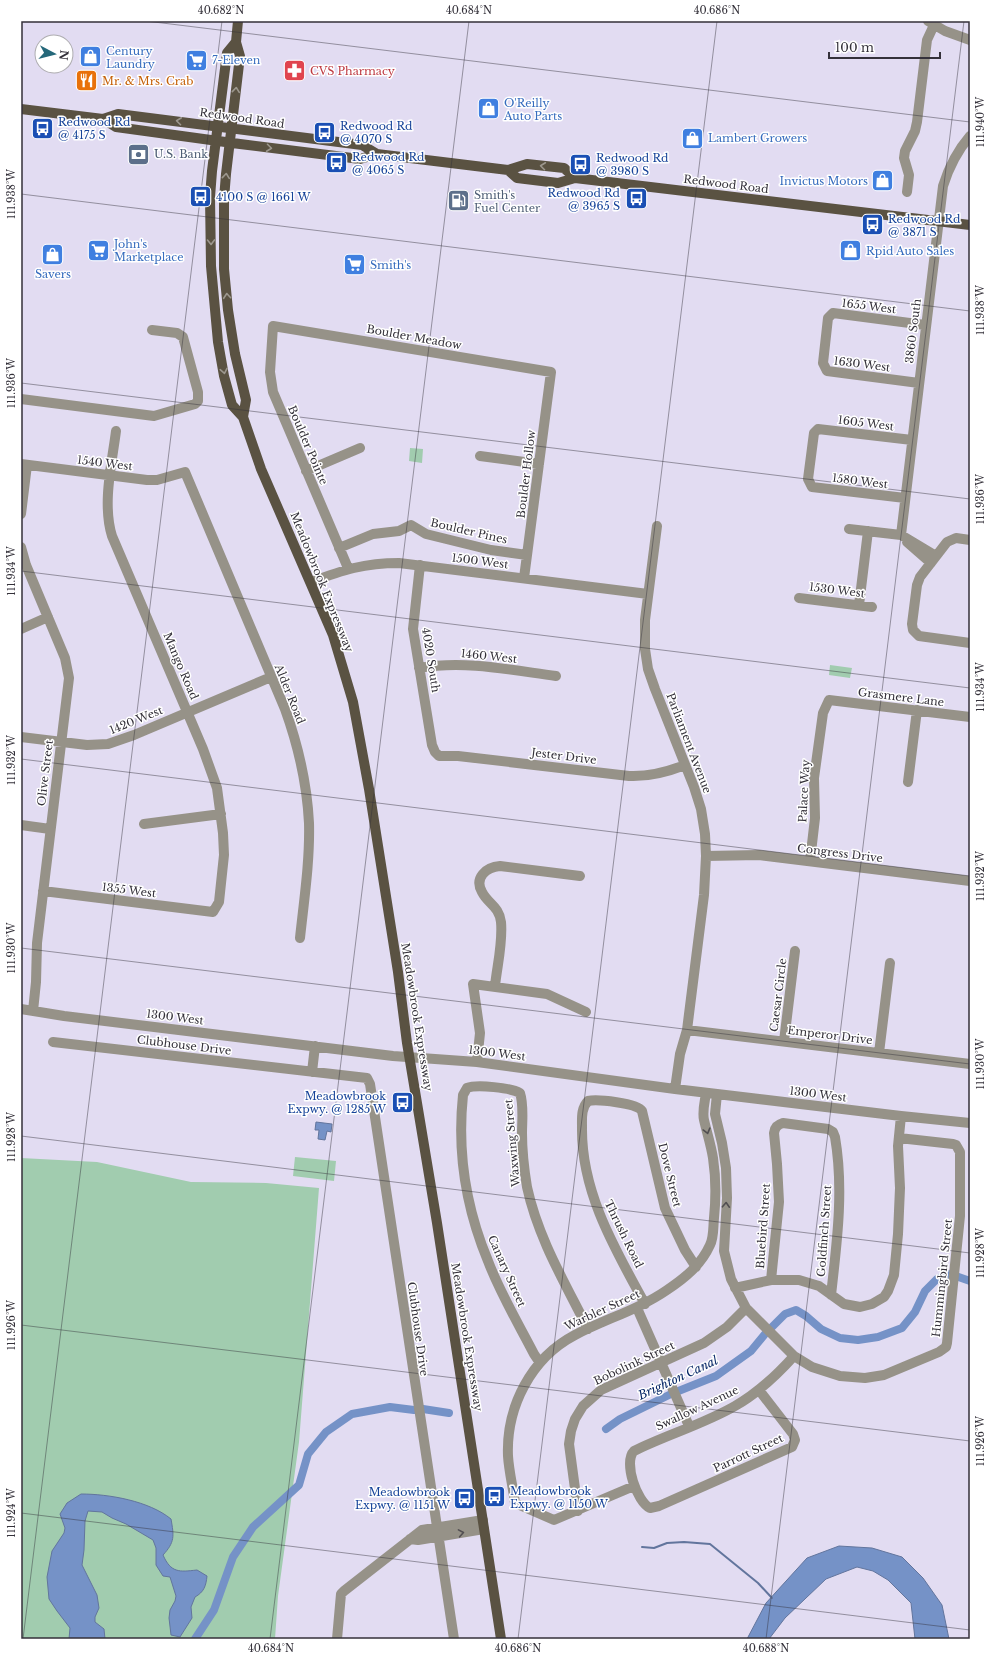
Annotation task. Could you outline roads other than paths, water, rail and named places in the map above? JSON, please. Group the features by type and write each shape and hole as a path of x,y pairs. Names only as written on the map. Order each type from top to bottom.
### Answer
{"main road":[{"path":"236,42 238,21"},
{"name":"Meadowbrook Expressway","path":"236,42 227,53 210,197 211,266 218,342 232,405 243,417 261,469 333,635 345,672 361,739 501,1639"},
{"name":"Meadowbrook Expressway","path":"236,42 240,56 224,199 224,269 228,310 235,354 246,400 243,417"},
{"name":"Redwood Road","path":"21,109 103,119 116,127 360,159 377,154 508,170 527,164 564,168 575,178"},
{"name":"Redwood Road","path":"103,119 118,114 218,126 362,145 377,154"},
{"name":"Redwood Road","path":"508,170 516,178 558,183 575,178 970,225"},
{"path":"214,310 221,313 226,338 235,354"}],"street":[{"path":"907,192 909,175 904,158 905,151 915,131 917,122 927,40 931,23 945,31 970,40"},
{"name":"3860 South","path":"900,535 943,186 949,169 968,141"},
{"name":"1655 West","path":"827,371 823,363 828,318 833,313 925,324"},
{"name":"Boulder Meadow","path":"273,326 550,372"},
{"name":"Boulder Pointe","path":"273,326 270,372 273,392 348,568"},
{"path":"21,399 154,416 195,404 198,401 198,392 183,336 152,330"},
{"name":"1630 West","path":"827,371 919,383"},
{"name":"Boulder Hollow","path":"524,578 550,372"},
{"name":"1605 West","path":"812,487 808,479 814,433 818,429 912,440"},
{"name":"Mango Road","path":"116,431 107,510 110,528 188,712 211,768 217,788 224,844 224,865 219,902 213,912"},
{"path":"306,471 360,448"},
{"path":"480,456 539,464"},
{"path":"21,514 24,465"},
{"name":"1540 West","path":"24,465 157,480 185,472"},
{"name":"Alder Road","path":"185,472 285,709 296,743 304,782 309,822 308,862 300,938"},
{"name":"1580 West","path":"812,487 905,498"},
{"name":"Boulder Pines","path":"339,548 373,534 399,531 411,525 426,534 491,550 527,555"},
{"name":"Parliament Avenue","path":"657,526 644,629 645,649 648,669 701,809 706,856 704,895 687,1030 680,1054 675,1089"},
{"path":"849,529 900,535 917,553 934,560"},
{"path":"859,605 868,531"},
{"path":"970,540 956,538 948,542 920,577 917,584 912,624 913,630 919,636 970,643"},
{"name":"Olive Street","path":"21,547 26,564 68,668 67,694 37,944 36,982 33,1011"},
{"name":"1500 West","path":"311,582 348,568 379,563 399,563 648,594"},
{"name":"4020 South","path":"420,565 413,618 414,637 432,745 434,752 439,756"},
{"name":"1530 West","path":"799,598 872,607"},
{"path":"21,629 48,617"},
{"name":"1460 West","path":"419,668 445,664 466,664 556,676"},
{"name":"1420 West","path":"21,737 87,745 108,744 134,735 271,677"},
{"name":"Grasmere Lane","path":"829,700 970,717"},
{"name":"Palace Way","path":"810,861 815,818 814,778 823,713 829,700"},
{"path":"908,782 917,710"},
{"name":"Jester Drive","path":"439,756 458,756 629,776 644,776 660,773 685,765"},
{"path":"144,824 221,814"},
{"path":"21,825 50,829"},
{"name":"Congress Drive","path":"706,856 748,854 970,881"},
{"path":"495,986 502,932 501,921 496,908 481,891 480,878 484,872 489,868 500,866 580,876"},
{"name":"1355 West","path":"43,892 213,912"},
{"name":"Caesar Circle","path":"784,1041 795,951"},
{"path":"879,1053 890,963"},
{"path":"477,1062 480,1033 473,984 547,994 586,1012"},
{"name":"1300 West","path":"21,1009 64,1016 393,1056 410,1056 477,1062 706,1093 970,1123"},
{"name":"Emperor Drive","path":"687,1030 970,1064"},
{"name":"Clubhouse Drive","path":"53,1042 367,1078 370,1084 454,1639"},
{"path":"312,1072 315,1046"},
{"name":"Waxwing Street","path":"467,1088 475,1086 512,1090 520,1094 522,1103 522,1143 524,1164 532,1206 545,1242 588,1329"},
{"name":"Canary Street","path":"467,1088 463,1095 462,1101 461,1142 467,1193 471,1211 482,1248 497,1282 540,1363"},
{"name":"Warbler Street","path":"578,1511 554,1520 550,1520 532,1509 515,1503 508,1455 511,1423 515,1406 525,1384 540,1363 561,1343 588,1329 641,1306 672,1286 696,1267 711,1243 715,1183 711,1149 704,1120 706,1093"},
{"name":"Hummingbird Street","path":"717,1094 716,1114 726,1168 727,1198 724,1244 726,1261 735,1288 746,1308 794,1356 812,1367 831,1374 850,1378 865,1378 884,1375 939,1352 946,1347 955,1273 961,1198 960,1152 956,1146 950,1144 899,1138"},
{"name":"Dove Street","path":"588,1101 595,1100 633,1105 640,1108 644,1114 665,1208 685,1250 696,1267"},
{"name":"Thrush Road","path":"588,1101 584,1107 582,1133 584,1155 592,1196 641,1306 662,1363 689,1426"},
{"path":"735,1288 771,1280 799,1280 810,1282 819,1286 844,1304 860,1307 868,1306 879,1301 888,1291 894,1274 900,1196 899,1138 901,1116"},
{"name":"Goldfinch Street","path":"777,1126 783,1123 828,1129 836,1136 839,1208 831,1295"},
{"name":"Bluebird Street","path":"771,1280 779,1202 778,1164 774,1133 777,1126"},
{"name":"Bobolink Street","path":"578,1511 569,1444 571,1431 578,1412 588,1400 601,1390 695,1348 715,1337 746,1308"},
{"name":"Swallow Avenue","path":"650,1508 642,1502 634,1486 630,1464 631,1454 640,1448 734,1407 772,1380 794,1356"},
{"name":"Parrott Street","path":"650,1508 659,1506 792,1447 795,1440 793,1434 759,1390"},
{"path":"578,1511 634,1486"},
{"path":"337,1639 341,1594 410,1539 422,1530 437,1527 483,1525"},
{"path":"410,1539 418,1540 439,1538 483,1525"}],"water":[{"path":"316,1122 332,1124 331,1132 327,1131 325,1140 318,1139 319,1130 315,1130"},
{"path":"81,1494 104,1495 140,1503 162,1513 171,1519 173,1538 170,1546 163,1555 166,1561 176,1570 197,1570 207,1576 204,1588 201,1593 195,1597 191,1607 192,1618 180,1637 171,1635 169,1618 170,1610 176,1596 170,1577 163,1576 156,1565 156,1548 153,1540 102,1512 88,1511 85,1521 82,1565 97,1595 99,1608 95,1617 95,1622 104,1629 105,1639 69,1639 70,1628 49,1599 47,1577 52,1551 64,1533 65,1528 60,1514 67,1503"},
{"path":"839,1546 872,1548 902,1557 923,1578 942,1605 949,1639 915,1639 911,1603 888,1580 873,1571 857,1567 826,1579 785,1618 769,1639 747,1639 766,1603 807,1558"}],"waterway":[{"name":"Brighton Canal","path":"606,1429 620,1419 671,1394 716,1376 751,1351 785,1314 796,1310 806,1316 821,1329 840,1338 858,1340 878,1337 902,1328 915,1312 925,1291 937,1279 950,1274 970,1281"},
{"name":"Brighton Canal","path":"195,1639 214,1610 233,1557 253,1527 299,1485 308,1454 326,1432 352,1414 390,1407 414,1410 423,1409 449,1413"},
{"path":"642,1547 654,1548 667,1543 684,1542 710,1544 758,1583 772,1598"}],"place":[{"name":"Century Laundry","path":"90,57"},
{"name":"7-Eleven","path":"197,60"},
{"name":"CVS Pharmacy","path":"295,71"},
{"name":"Mr. & Mrs. Crab","path":"86,81"},
{"name":"O'Reilly Auto Parts","path":"488,109"},
{"name":"Redwood Rd @ 4175 S","path":"43,128"},
{"name":"Redwood Rd @ 4070 S","path":"324,132"},
{"name":"Lambert Growers","path":"693,138"},
{"name":"U.S. Bank","path":"138,154"},
{"name":"Redwood Rd @ 4065 S","path":"337,163"},
{"name":"Redwood Rd @ 3980 S","path":"581,164"},
{"name":"Invictus Motors","path":"883,181"},
{"name":"4100 S @ 1661 W","path":"201,197"},
{"name":"Redwood Rd @ 3965 S","path":"636,199"},
{"name":"Smith's Fuel Center","path":"459,201"},
{"name":"Redwood Rd @ 3871 S","path":"872,225"},
{"name":"John's Marketplace","path":"99,250"},
{"name":"Rpid Auto Sales","path":"850,251"},
{"name":"Savers","path":"53,254"},
{"name":"Smith's","path":"354,265"},
{"name":"Meadowbrook Expwy. @ 1285 W","path":"402,1102"},
{"name":"Meadowbrook Expwy. @ 1150 W","path":"494,1497"},
{"name":"Meadowbrook Expwy. @ 1151 W","path":"465,1498"}]}
